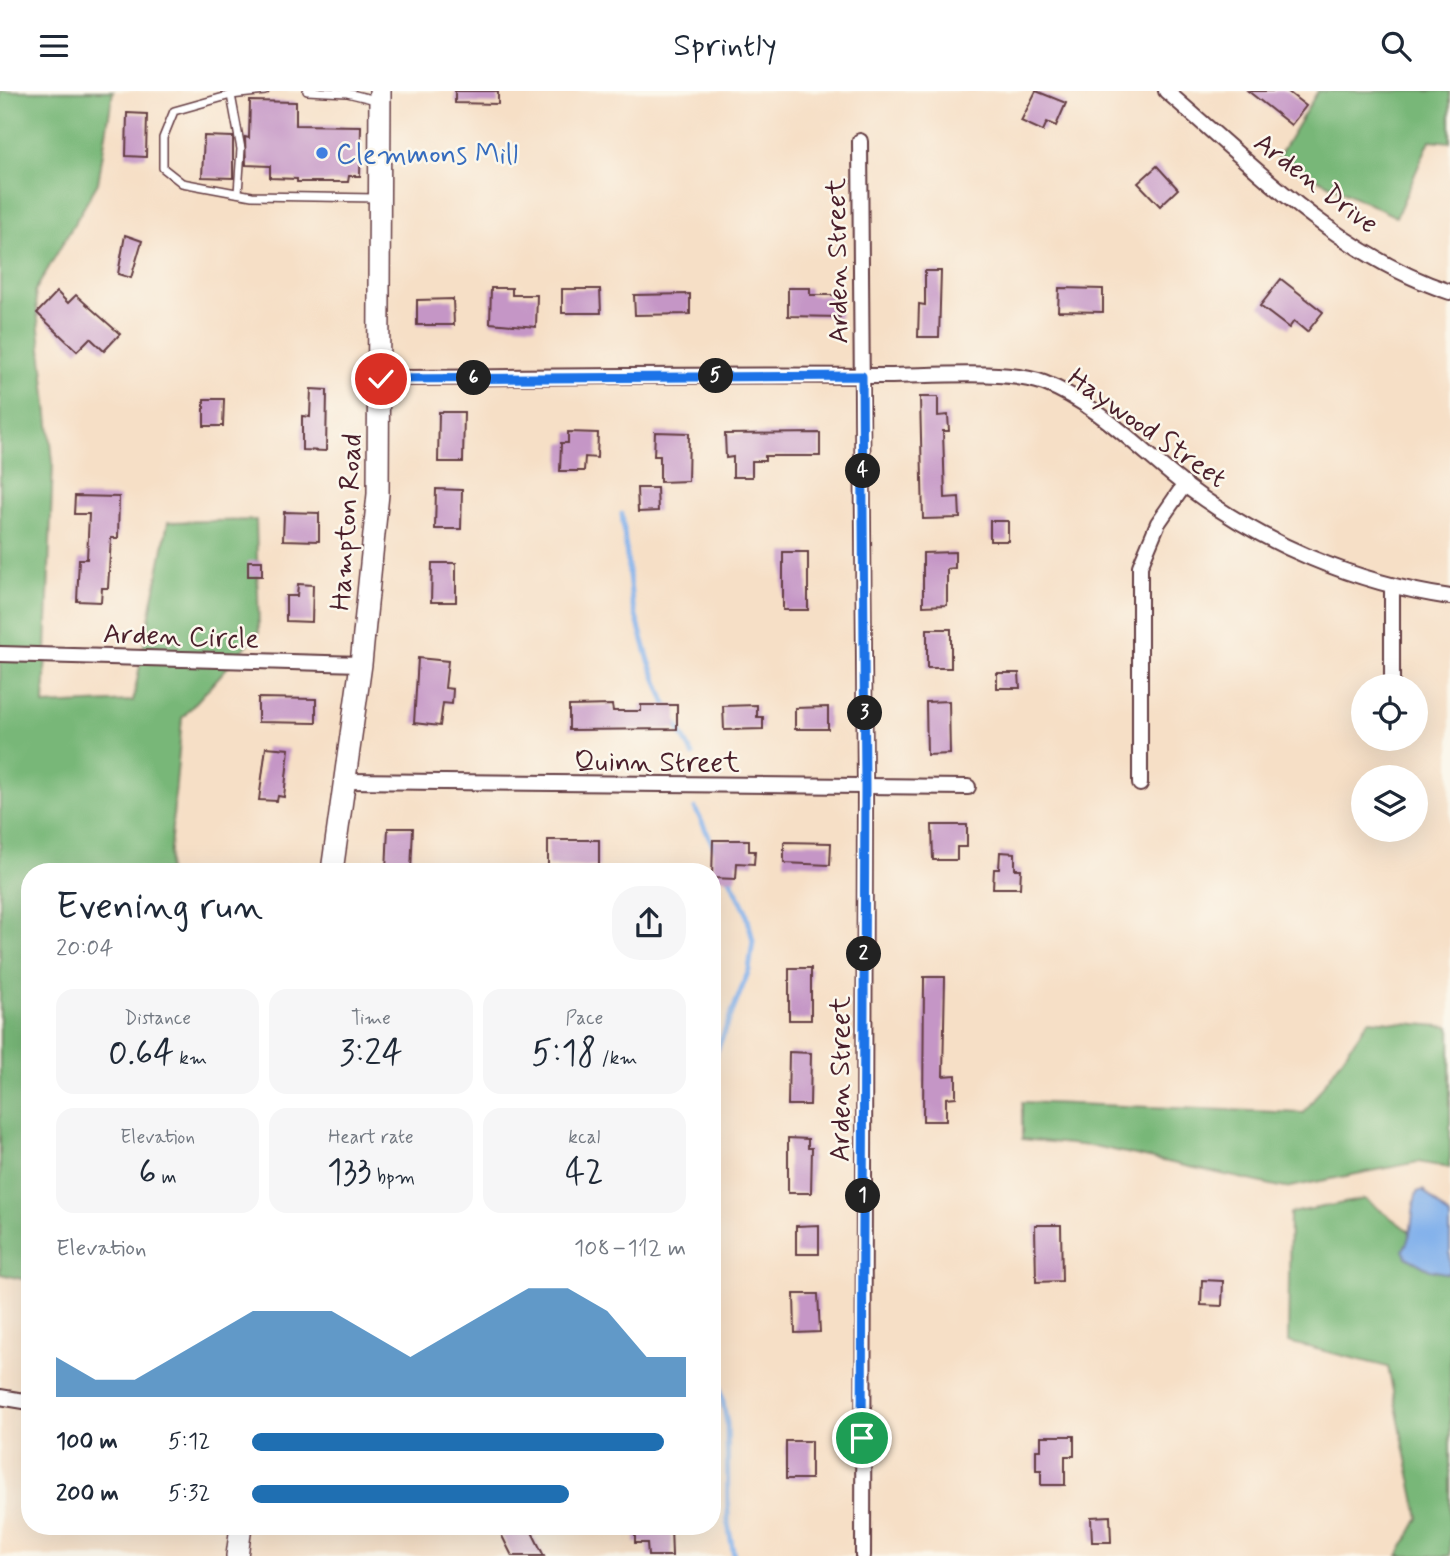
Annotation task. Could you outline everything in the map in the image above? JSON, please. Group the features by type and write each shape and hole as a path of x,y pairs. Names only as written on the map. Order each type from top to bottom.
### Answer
{"main road":[{"name":"Hampton Road","path":"333,863 361,664 379,494 380,96"},
{"path":"237,1556 240,1535"}],"street":[{"name":"Arden Drive","path":"1166,91 1278,188 1336,233 1412,278 1450,292"},
{"name":"Arden Street","path":"860,141 865,787 863,1556"},
{"name":"Haywood Street","path":"381,379 862,376 1012,377 1041,382 1071,395 1211,504 1293,551 1392,586 1450,597"},
{"path":"1140,784 1140,566 1158,523 1185,484"},
{"path":"1392,586 1392,674"},
{"name":"Arden Circle","path":"0,654 361,664"},
{"name":"Quinn Street","path":"345,781 968,787"},
{"path":"0,1397 21,1400"}],"lane":[{"path":"265,91 231,95 174,111 163,138 163,168 182,183 238,194 326,200 380,198"},
{"path":"307,91 380,96"},
{"path":"231,95 241,149 238,194"}],"green space":[{"path":"0,91 113,91 98,183 35,291 53,462 44,705 133,701 168,522 256,520 259,632 182,718 169,863 21,863 21,1279 0,1274"},
{"path":"1318,91 1450,91 1450,142 1430,140 1396,217 1277,159"},
{"path":"1369,1020 1450,1027 1450,1168 1418,1162 1285,1188 1099,1147 1022,1139 1022,1102 1304,1113"},
{"path":"1365,1199 1450,1261 1450,1556 1398,1556 1419,1518 1388,1367 1288,1342 1290,1213"}],"water":[{"path":"1423,1190 1450,1217 1450,1274 1430,1270 1406,1257 1403,1250 1411,1229 1417,1192"}],"building":[{"path":"455,91 498,91 498,104 455,103"},
{"path":"1036,91 1066,103 1056,126 1047,122 1043,131 1021,121"},
{"path":"1248,91 1287,91 1306,106 1291,125"},
{"path":"250,101 296,102 296,125 361,126 360,176 349,176 348,182 297,182 297,179 270,178 270,166 246,165 245,137 249,138"},
{"path":"127,113 147,114 146,157 126,156"},
{"path":"204,136 233,137 233,178 202,177"},
{"path":"1157,166 1178,189 1160,206 1138,183"},
{"path":"125,235 142,241 131,278 118,274"},
{"path":"925,271 941,271 939,337 918,337 919,304 925,305"},
{"path":"1281,279 1323,312 1307,332 1294,321 1289,328 1260,306"},
{"path":"491,288 512,288 512,295 537,295 536,327 490,323"},
{"path":"788,288 810,288 810,295 840,295 840,317 788,316"},
{"path":"1059,288 1103,289 1103,312 1058,311"},
{"path":"562,289 600,289 601,313 562,313"},
{"path":"57,292 68,303 76,295 120,334 104,351 90,338 77,351 37,313"},
{"path":"690,294 690,314 635,315 634,295"},
{"path":"453,299 454,325 417,325 417,300"},
{"path":"311,389 327,390 326,451 302,450 302,416 310,417"},
{"path":"920,397 938,397 938,416 948,415 949,431 943,431 945,498 959,497 960,518 923,519"},
{"path":"204,399 224,399 223,426 204,426"},
{"path":"439,412 464,412 463,462 438,462"},
{"path":"568,432 598,433 597,458 585,457 584,471 560,471 561,443 568,443"},
{"path":"655,432 689,433 688,481 660,482 660,456 654,456"},
{"path":"820,433 820,456 765,456 765,461 752,461 752,477 733,477 733,457 726,458 725,434"},
{"path":"637,488 657,488 658,511 638,512"},
{"path":"436,489 462,490 461,529 435,529"},
{"path":"75,496 119,497 118,538 111,538 108,588 102,588 101,602 77,601 79,559 87,559 89,514 74,514"},
{"path":"284,512 319,513 319,541 283,540"},
{"path":"990,521 1008,521 1008,541 990,541"},
{"path":"783,552 808,552 808,610 783,610"},
{"path":"955,552 955,568 947,569 947,605 923,606 923,553"},
{"path":"248,561 262,561 262,576 248,576"},
{"path":"432,563 456,563 456,602 431,602"},
{"path":"298,584 313,585 312,622 286,621 286,596 297,596"},
{"path":"927,629 951,629 951,668 927,668"},
{"path":"418,658 448,661 445,688 453,689 452,704 443,703 440,726 414,723"},
{"path":"997,673 1019,673 1020,688 997,688"},
{"path":"258,698 316,699 316,723 258,722"},
{"path":"949,701 950,754 927,755 926,702"},
{"path":"612,705 613,711 641,711 641,705 677,705 677,729 569,730 569,706"},
{"path":"757,705 757,717 763,717 763,729 724,730 723,706"},
{"path":"828,707 828,729 795,729 795,708"},
{"path":"266,747 289,749 284,797 278,796 277,801 259,800"},
{"path":"932,825 967,825 967,847 957,847 957,860 933,860"},
{"path":"388,828 413,828 411,863 386,863"},
{"path":"548,840 599,840 599,863 548,863"},
{"path":"713,840 749,840 749,851 755,851 754,864 737,863 736,879 721,878 721,863 712,863"},
{"path":"784,842 831,843 830,865 784,863"},
{"path":"1000,852 1015,853 1015,869 1021,869 1020,888 993,888 994,869 999,869"},
{"path":"789,968 811,968 811,1020 789,1020"},
{"path":"924,977 945,977 943,1076 956,1075 956,1097 946,1098 946,1121 923,1121"},
{"path":"789,1052 811,1053 810,1105 788,1105"},
{"path":"788,1138 808,1139 808,1148 812,1148 811,1193 788,1193"},
{"path":"819,1225 819,1254 796,1254 796,1226"},
{"path":"1035,1225 1061,1225 1062,1281 1036,1282"},
{"path":"1202,1280 1223,1281 1222,1306 1201,1305"},
{"path":"794,1294 818,1294 820,1332 795,1333"},
{"path":"1041,1436 1074,1436 1074,1456 1065,1456 1065,1485 1041,1485 1041,1470 1036,1470 1036,1450 1041,1450"},
{"path":"786,1441 811,1441 811,1479 786,1479"},
{"path":"1110,1516 1111,1542 1092,1542 1091,1517"},
{"path":"502,1535 534,1535 544,1556 512,1556"},
{"path":"635,1535 671,1535 672,1556 648,1556 647,1543 635,1543"}],"waterway":[{"path":"622,514 632,602 649,661 668,710"},
{"path":"675,722 693,755"},
{"path":"695,808 715,849"},
{"path":"721,1040 749,970 753,941 746,911 727,873"},
{"path":"721,1391 727,1424 728,1524 734,1556"}],"place":[{"name":"Clemmons Mill","path":"322,153"}],"route":[{"path":"381,379 862,376 865,787 862,1438"}]}
